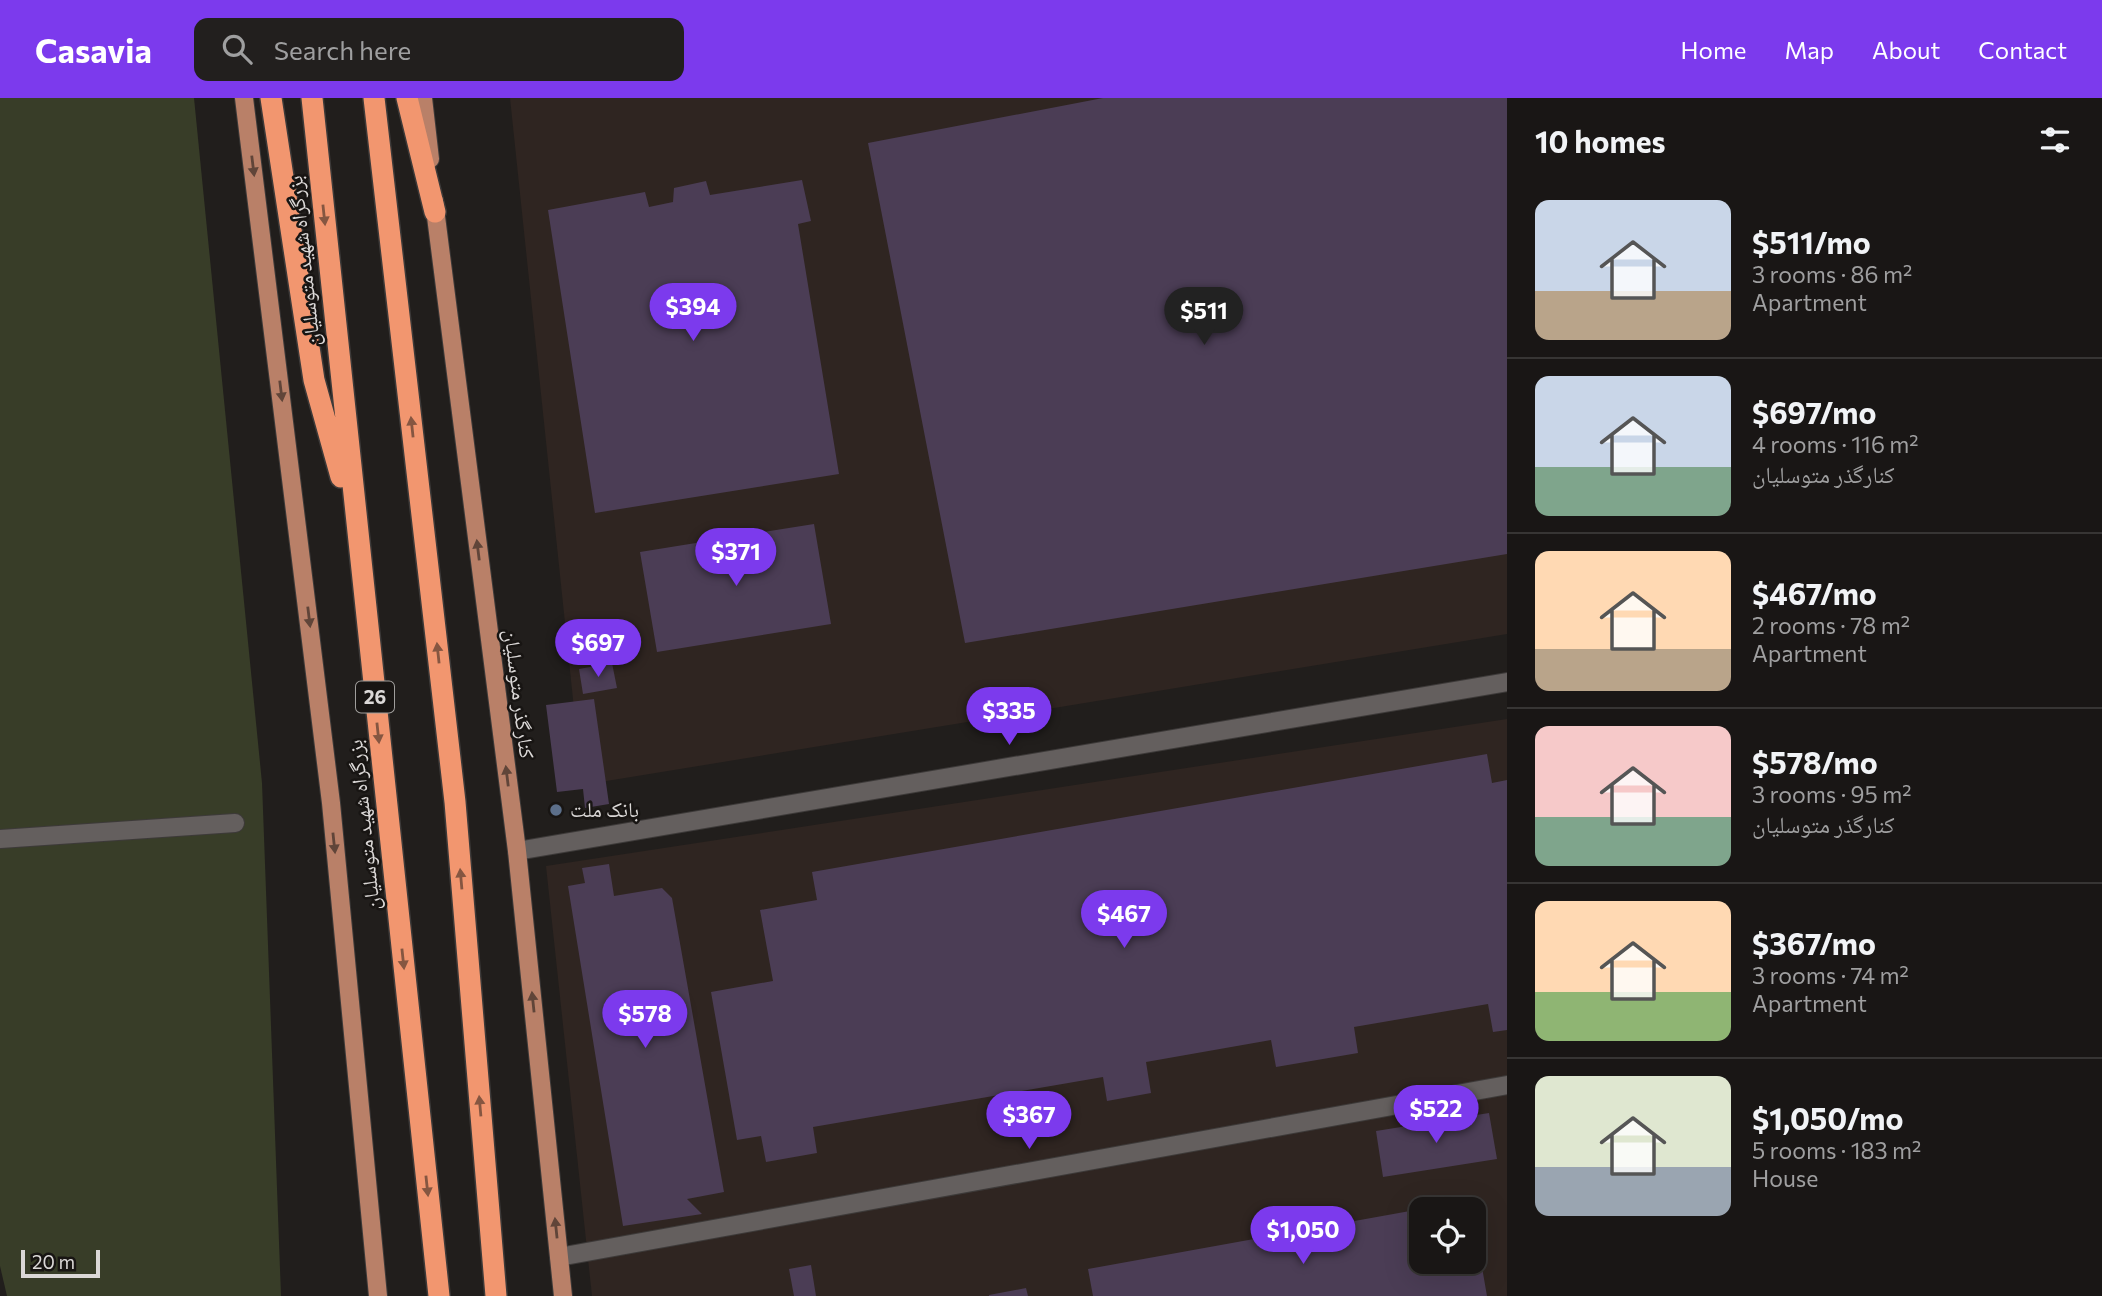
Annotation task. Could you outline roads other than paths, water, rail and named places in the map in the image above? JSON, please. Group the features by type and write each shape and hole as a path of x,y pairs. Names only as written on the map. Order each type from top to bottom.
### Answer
{"highway":[{"path":"271,98 314,380 357,534"},
{"name":"بزرگراه شهید متوسلیان","path":"312,98 439,1296"},
{"path":"374,98 455,802 496,1296"},
{"path":"407,98 435,212"}],"main road":[{"path":"244,98 331,803 377,1296"},
{"name":"کنارگذر متوسلیان","path":"423,98 435,212 517,851 563,1296"}],"street":[{"path":"517,851 1507,682"},
{"path":"0,839 235,822"},
{"path":"559,1257 1507,1084"}],"place":[{"name":"بانک ملت","path":"556,810"}]}
